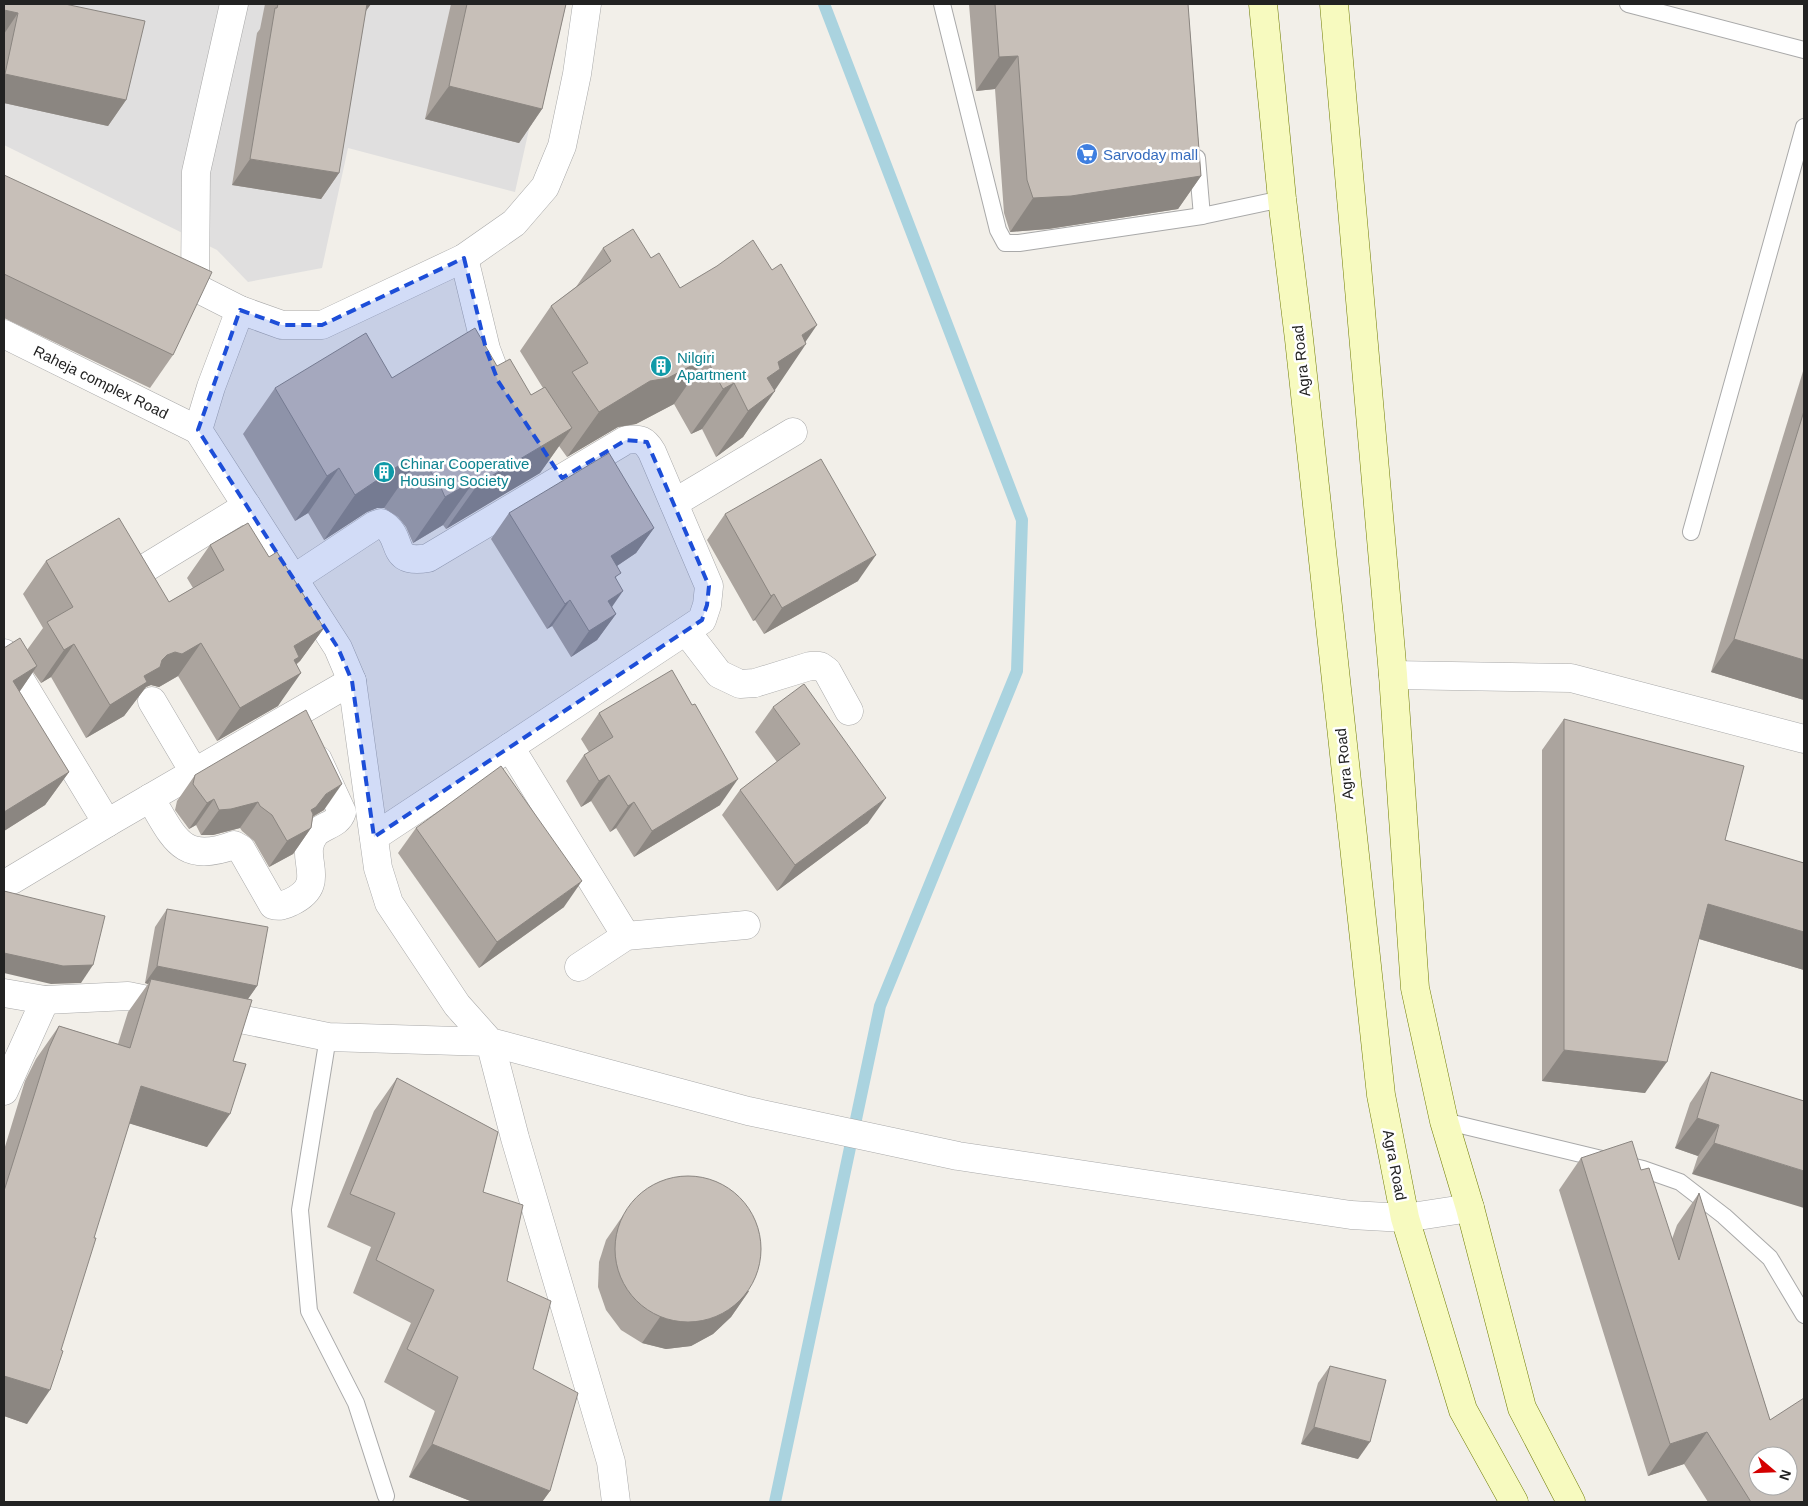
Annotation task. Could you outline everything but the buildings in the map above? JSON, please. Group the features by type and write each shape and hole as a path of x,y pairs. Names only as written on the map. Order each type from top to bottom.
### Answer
{"main road":[{"name":"Agra Road","path":"1263,4 1282,199 1299,339 1381,1095 1405,1218 1463,1410 1514,1502"},
{"path":"1334,4 1393,675 1415,988 1444,1121 1470,1208 1522,1408 1571,1502"}],"street":[{"path":"195,286 196,172 234,4"},
{"path":"143,262 195,286 240,310 282,325 322,325 464,258 514,223 545,187 562,146 577,74 587,4"},
{"path":"464,258 486,349 498,381 514,405"},
{"path":"240,310 211,387 198,430 338,648 352,681 378,868 389,903 458,1005 490,1042 515,1138 611,1462 616,1502"},
{"name":"Raheja complex Road","path":"4,334 198,430"},
{"path":"674,503 793,432"},
{"path":"293,579 375,525 381,524 388,527 403,556 408,559 428,558 626,440 638,439 647,442 652,452 709,586 708,605 702,620 374,837"},
{"path":"546,454 562,478"},
{"path":"129,578 247,506"},
{"path":"686,631 719,674 740,684 755,683 810,666 820,666 827,671 849,711"},
{"path":"4,653 107,823"},
{"path":"1393,675 1571,678 1804,739"},
{"path":"12,880 352,681"},
{"path":"152,701 194,772"},
{"path":"150,798 176,840 183,847 205,853 234,845 241,849 273,905 279,907 302,897 308,890 312,880 310,845 316,833 336,821 342,812 295,714"},
{"path":"510,747 626,936"},
{"path":"579,967 626,936 746,925"},
{"path":"4,993 45,1000 128,996 328,1037 490,1042 748,1110 958,1156 1350,1215 1405,1218 1470,1208"},
{"path":"4,1091 45,1000"}],"lane":[{"path":"942,4 998,230 1005,243 1019,243 1202,216 1282,199"},
{"path":"1628,4 1804,50"},
{"path":"1691,532 1804,126"},
{"path":"1195,139 1202,216"},
{"path":"328,1037 300,1210 309,1311 356,1403 386,1496"},
{"path":"1444,1121 1643,1169 1680,1182 1724,1216 1770,1258 1804,1315"}],"highlighted area":[{"path":"464,258 486,349 498,381 562,478 626,440 647,442 709,586 707,605 702,620 374,837 352,681 338,648 198,430 240,310 282,325 322,325"}],"shaded area":[{"path":"4,4 557,4 515,192 348,148 322,268 248,282 217,250 4,145"}],"waterway":[{"path":"775,1502 880,1006 1017,671 1022,520 824,4"}],"place":[{"name":"Sarvoday mall","path":"1087,154"},
{"name":"Nilgiri Apartment","path":"661,366"},
{"name":"Chinar Cooperative Housing Society","path":"384,472"}]}
